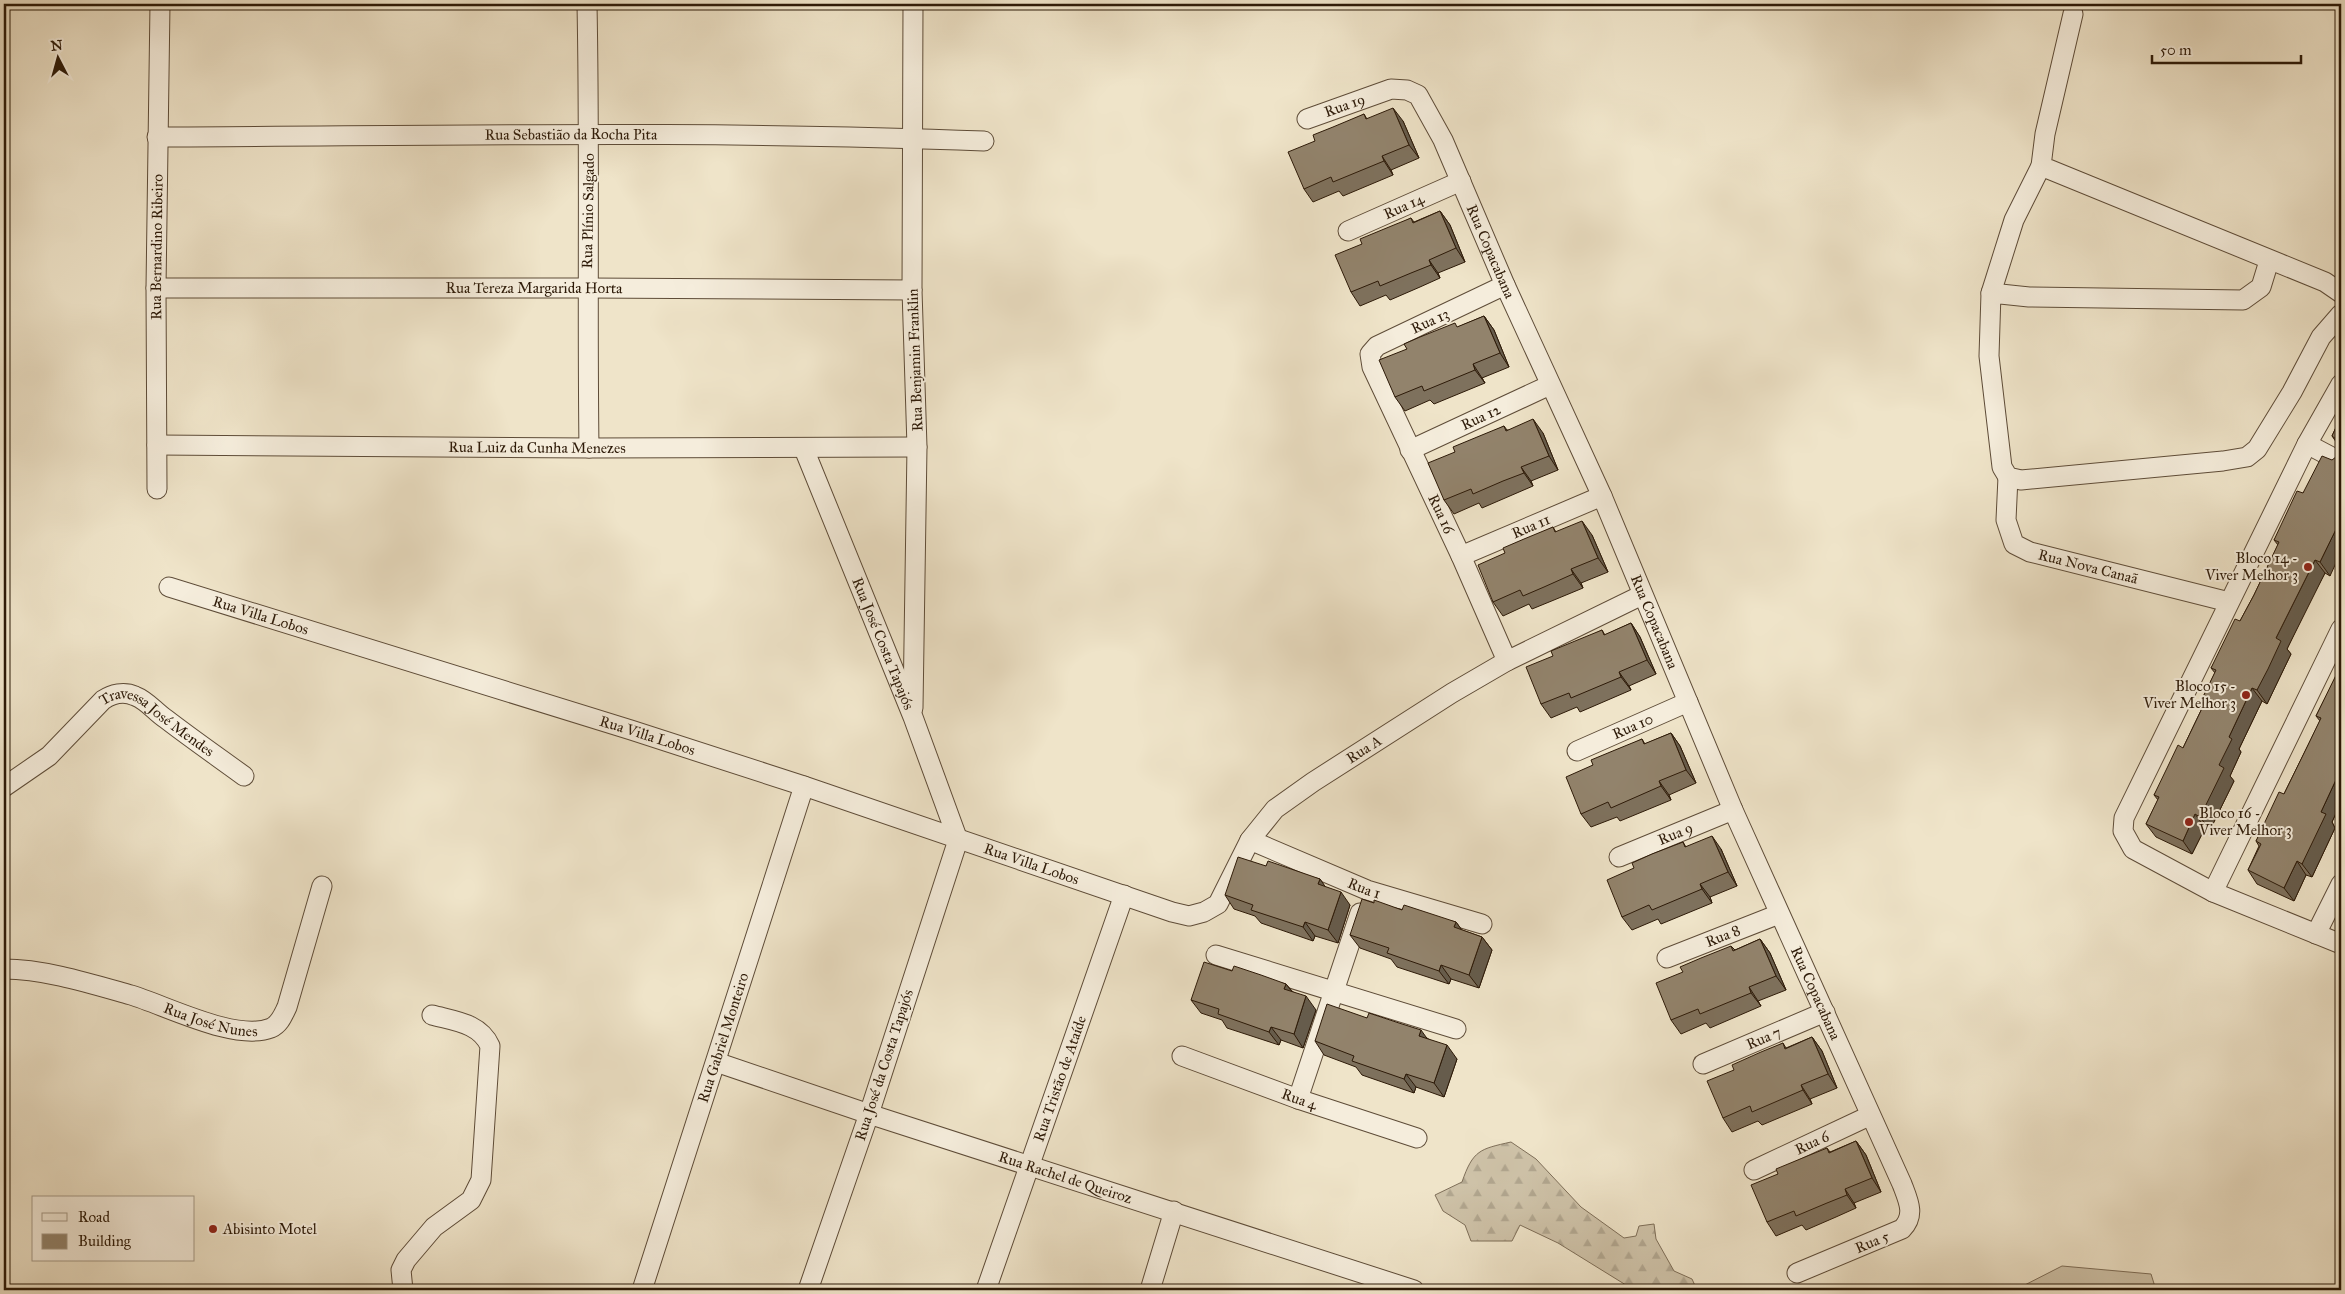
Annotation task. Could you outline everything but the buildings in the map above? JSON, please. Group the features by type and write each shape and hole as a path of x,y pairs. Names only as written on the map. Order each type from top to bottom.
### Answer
{"street":[{"name":"Rua Bernardino Ribeiro","path":"157,490 156,288 160,4"},
{"name":"Rua Plínio Salgado","path":"587,4 590,135 587,288 589,448"},
{"name":"Rua Benjamin Franklin","path":"912,717 917,447 912,290 913,4"},
{"path":"2073,14 2045,134 2041,166 2014,220 1991,294 1989,356 2002,467 2008,477 2021,480 2223,461 2247,456 2258,449 2292,392 2321,337 2341,314"},
{"name":"Rua Copacabana","path":"1383,92 1400,89 1418,95 1443,140 1505,286 1602,496 1733,810 1825,1012 1869,1116 1902,1184"},
{"name":"Rua 19","path":"1307,119 1383,92"},
{"name":"Rua Sebastião da Rocha Pita","path":"157,137 590,135 914,138 984,141"},
{"path":"2041,166 2269,261 2325,282 2341,293"},
{"name":"Rua 14","path":"1348,231 1461,181"},
{"path":"1991,294 2029,297 2244,300 2261,287 2269,261"},
{"name":"Rua 13","path":"1372,367 1370,354 1376,346 1505,286"},
{"name":"Rua Tereza Margarida Horta","path":"156,288 912,290"},
{"name":"Rua 16","path":"1372,367 1461,556 1507,661"},
{"path":"2341,384 2307,444 2124,818 2123,831 2133,849 2213,892 2341,944"},
{"name":"Rua 12","path":"1410,450 1550,385"},
{"path":"2307,444 2341,462"},
{"name":"Rua Luiz da Cunha Menezes","path":"157,445 804,449 917,447"},
{"name":"Rua José Costa Tapajós","path":"804,449 912,717 958,840"},
{"name":"Rua Nova Canaã","path":"2008,477 2006,520 2014,544 2030,552 2230,602"},
{"name":"Rua 11","path":"1461,556 1602,496"},
{"name":"Rua Villa Lobos","path":"169,587 631,730 804,786 1124,895"},
{"name":"Rua A","path":"1124,895 1189,916 1204,912 1218,904 1250,840 1275,809 1313,782 1452,693 1507,661 1642,595"},
{"path":"2213,892 2341,629"},
{"name":"Travessa José Mendes","path":"4,787 49,756 103,700 111,695 121,694 134,695 147,703 163,717 244,776"},
{"name":"Rua 10","path":"1577,751 1688,702"},
{"name":"Rua Gabriel Monteiro","path":"642,1290 804,786"},
{"name":"Rua 9","path":"1619,857 1733,810"},
{"name":"Rua José da Costa Tapajós","path":"808,1290 869,1114 958,840"},
{"name":"Rua 1","path":"1250,840 1367,890 1482,924"},
{"path":"2316,934 2341,884"},
{"name":"Rua José Nunes","path":"4,969 28,969 131,996 226,1028 244,1030 271,1028 280,1022 288,1007 322,886"},
{"path":"1298,1099 1367,890"},
{"name":"Rua Tristão de Ataíde","path":"986,1290 1124,895"},
{"name":"Rua 8","path":"1667,958 1779,914"},
{"path":"1216,955 1456,1029"},
{"name":"Rua 7","path":"1703,1064 1825,1012"},
{"path":"403,1290 401,1270 406,1260 434,1227 471,1200 481,1180 490,1046 486,1036 475,1027 432,1015"},
{"name":"Rua 4","path":"1182,1056 1298,1099 1417,1138"},
{"name":"Rua Rachel de Queiroz","path":"716,1062 1028,1166 1174,1211 1414,1290"},
{"name":"Rua 6","path":"1754,1170 1869,1116"},
{"name":"Rua 5","path":"1797,1273 1902,1229 1908,1222 1910,1214 1902,1184"},
{"path":"1150,1290 1174,1211"}],"green space":[{"path":"1511,1142 1536,1159 1581,1207 1624,1238 1636,1236 1639,1226 1654,1224 1656,1239 1674,1271 1692,1279 1697,1290 1634,1290 1558,1243 1520,1225 1512,1241 1471,1241 1465,1225 1443,1211 1435,1195 1462,1182 1470,1163 1479,1153 1485,1149"},
{"path":"2062,1266 2151,1274 2156,1290 2015,1290"}],"place":[{"name":"Bloco 14 - Viver Melhor 3","path":"2308,567"},
{"name":"Bloco 15 - Viver Melhor 3","path":"2246,695"},
{"name":"Bloco 16 - Viver Melhor 3","path":"2189,822"},
{"name":"Abisinto Motel","path":"213,1229"}]}
